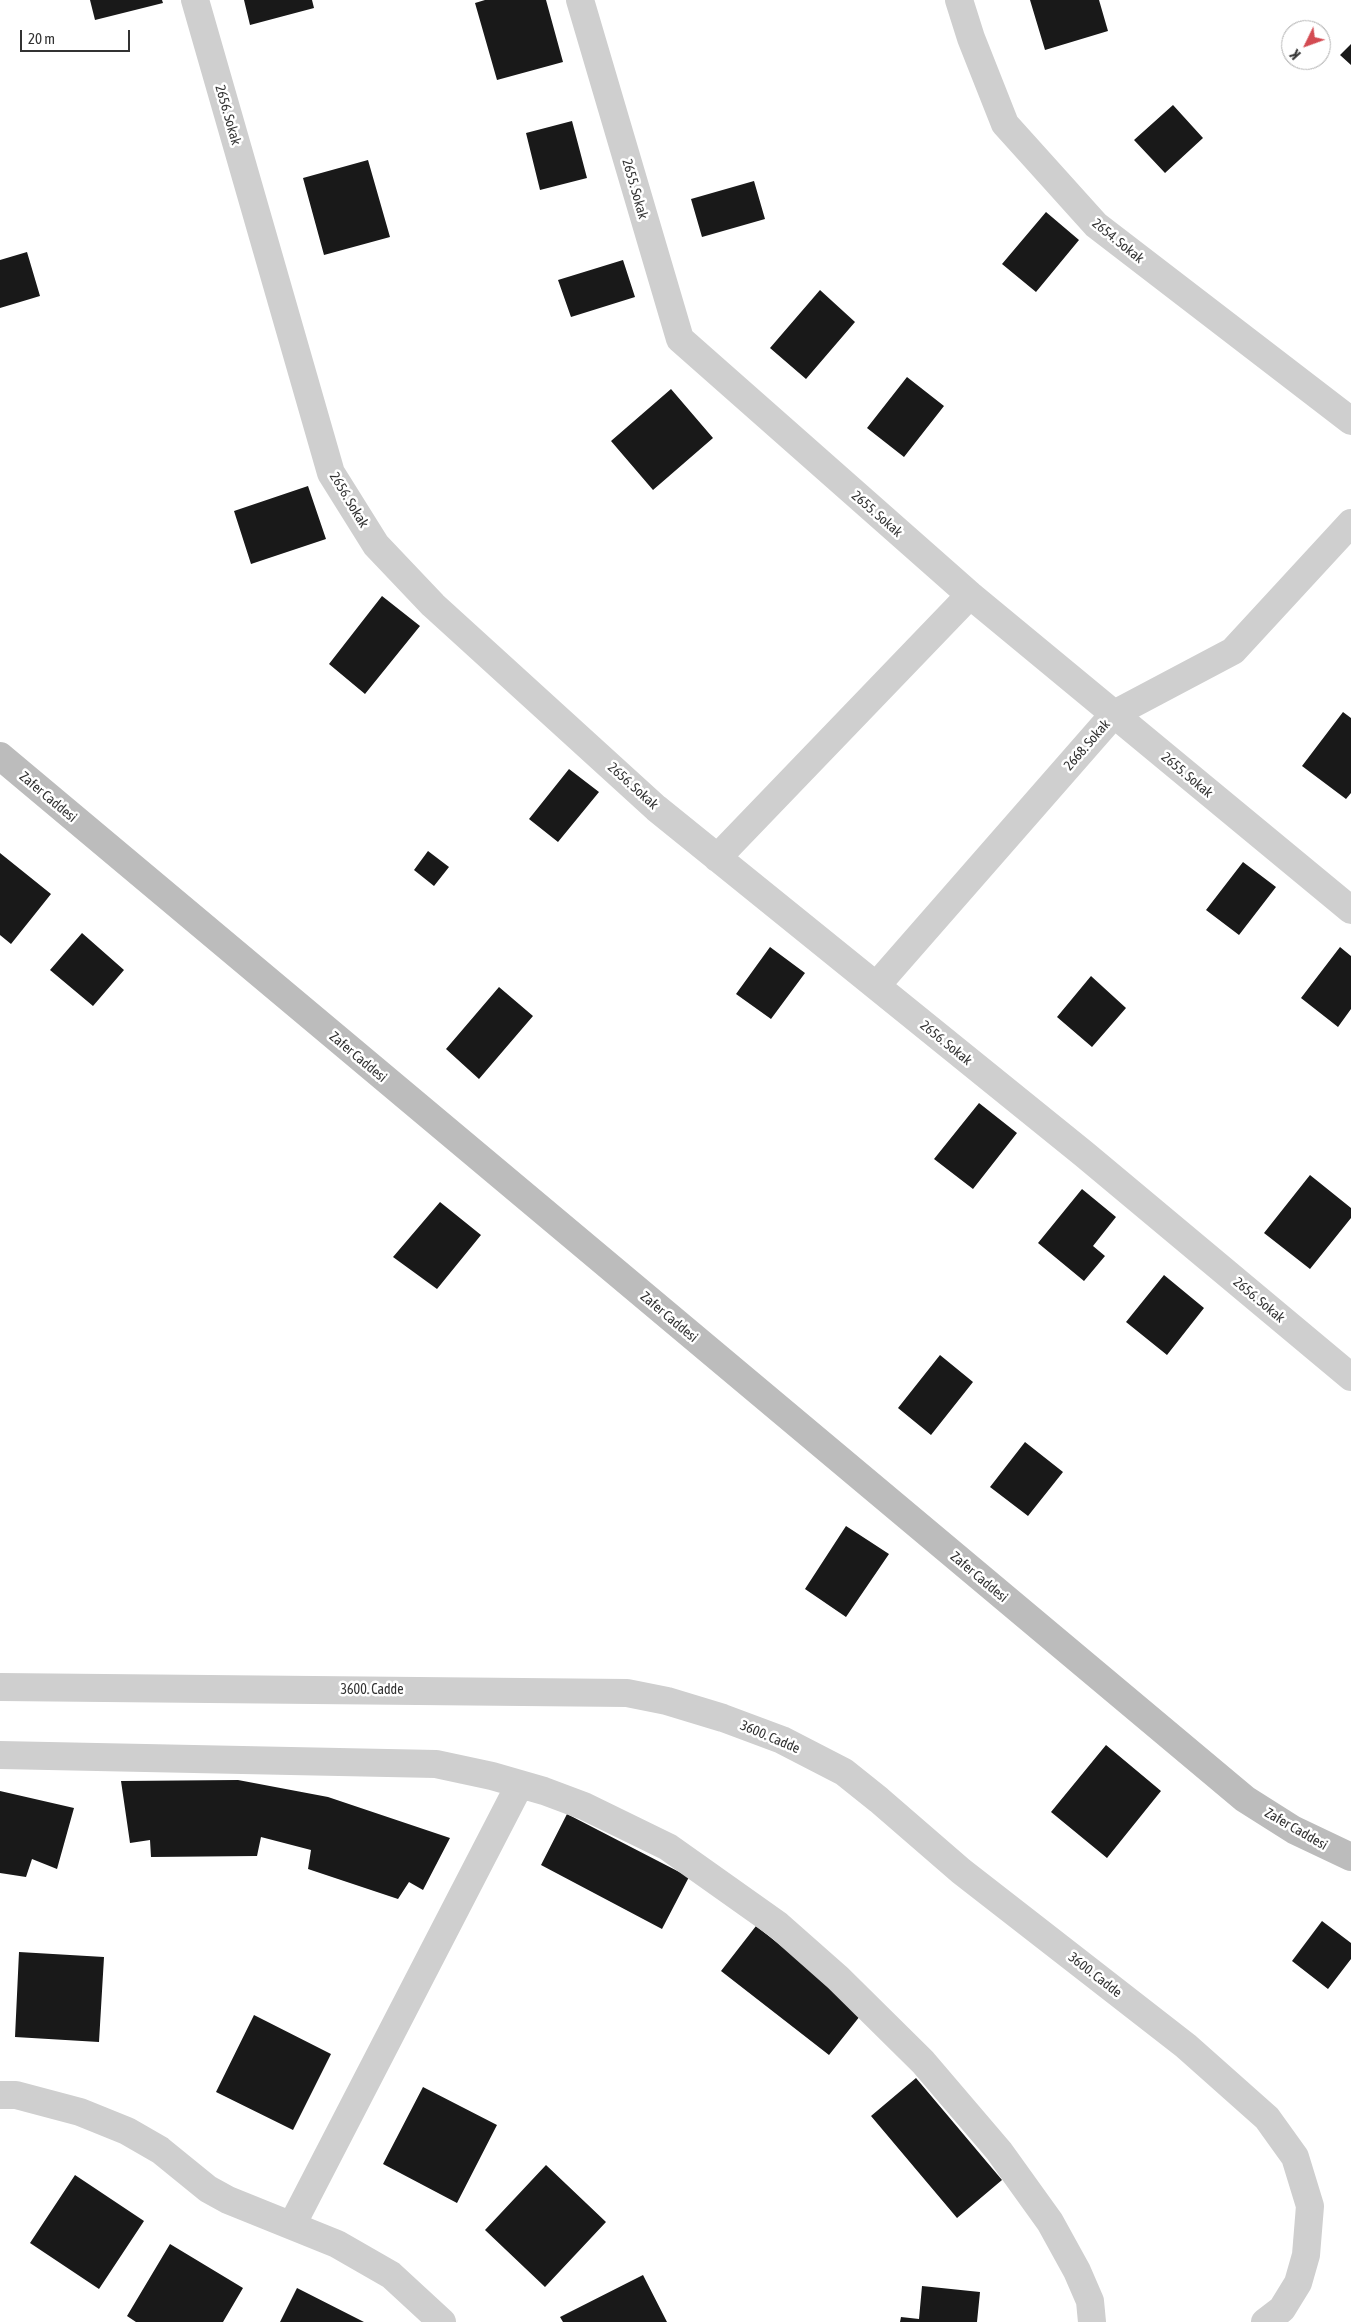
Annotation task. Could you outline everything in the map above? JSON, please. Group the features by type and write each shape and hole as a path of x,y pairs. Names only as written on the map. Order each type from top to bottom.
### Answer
{"main road":[{"name":"Zafer Caddesi","path":"0,756 1245,1799 1294,1830 1351,1857"}],"street":[{"name":"2656. Sokak","path":"195,0 330,473 376,546 433,605 656,808 1084,1154 1351,1376"},
{"name":"2655. Sokak","path":"580,0 680,339 970,595 1351,910"},
{"name":"2654. Sokak","path":"959,0 971,38 1005,124 1096,226 1351,421"},
{"name":"2668. Sokak","path":"876,986 1114,714 1233,651 1351,523"},
{"path":"717,858 970,595"},
{"name":"3600. Cadde","path":"0,1687 627,1693 667,1701 714,1715 782,1740 844,1772 961,1871 1186,2046 1267,2118 1295,2157 1310,2206 1306,2254 1298,2283 1282,2309 1266,2322"},
{"path":"0,1755 436,1764 520,1784 584,1806 668,1847 778,1925 838,1978 923,2062 999,2151 1050,2222 1073,2263 1090,2301 1092,2322"},
{"path":"292,2225 520,1784"},
{"path":"0,2095 16,2095 62,2107 128,2130 160,2150 208,2188 228,2200 337,2244 391,2275 442,2322"}],"building":[{"path":"90,0 162,0 163,3 95,20"},
{"path":"244,0 312,0 314,8 250,25"},
{"path":"485,0 546,0 563,62 497,80 475,3"},
{"path":"1030,0 1099,0 1108,31 1045,50"},
{"path":"1351,44 1351,65 1340,55"},
{"path":"1173,105 1203,138 1165,173 1134,140"},
{"path":"572,121 587,178 540,190 526,133"},
{"path":"368,160 390,237 324,255 303,178"},
{"path":"754,181 765,219 702,237 691,199"},
{"path":"1046,212 1079,240 1036,292 1002,264"},
{"path":"27,252 40,296 0,308 0,260"},
{"path":"623,260 635,297 571,317 558,280"},
{"path":"820,290 855,322 806,379 770,348"},
{"path":"907,377 944,406 904,457 867,428"},
{"path":"671,389 713,438 653,490 611,441"},
{"path":"308,486 326,539 251,564 234,511"},
{"path":"382,596 420,626 365,694 329,664"},
{"path":"1343,712 1351,718 1351,793 1346,799 1302,766"},
{"path":"569,769 599,792 558,842 529,819"},
{"path":"428,851 449,867 434,886 414,870"},
{"path":"0,853 51,894 11,944 0,935"},
{"path":"1243,862 1276,887 1239,935 1206,910"},
{"path":"82,933 124,970 93,1006 50,970"},
{"path":"770,947 805,973 771,1019 736,994"},
{"path":"1340,947 1351,956 1351,1009 1338,1027 1301,998"},
{"path":"1091,976 1126,1008 1092,1047 1057,1017"},
{"path":"499,987 533,1016 479,1079 446,1049"},
{"path":"979,1103 1017,1133 973,1189 934,1159"},
{"path":"1310,1175 1351,1208 1351,1218 1310,1269 1264,1233"},
{"path":"1082,1189 1116,1217 1093,1246 1105,1256 1084,1281 1038,1243"},
{"path":"440,1202 481,1235 437,1289 393,1257"},
{"path":"1164,1275 1204,1308 1167,1355 1126,1322"},
{"path":"940,1355 973,1382 931,1435 898,1408"},
{"path":"1025,1442 1063,1472 1028,1516 990,1487"},
{"path":"846,1526 889,1554 846,1617 805,1589"},
{"path":"1106,1745 1161,1791 1107,1858 1051,1812"},
{"path":"238,1780 328,1797 450,1838 423,1890 409,1882 398,1899 308,1869 311,1850 261,1837 257,1856 151,1857 150,1840 130,1843 121,1781"},
{"path":"0,1791 74,1808 57,1869 32,1859 26,1877 0,1873"},
{"path":"567,1814 689,1877 662,1929 541,1865"},
{"path":"1322,1921 1351,1943 1351,1959 1328,1989 1292,1961"},
{"path":"756,1926 864,2011 829,2055 721,1971"},
{"path":"19,1952 104,1957 99,2042 15,2037"},
{"path":"254,2015 331,2054 293,2130 216,2092"},
{"path":"916,2078 1002,2180 957,2218 871,2116"},
{"path":"423,2087 497,2125 457,2203 383,2164"},
{"path":"546,2165 606,2222 545,2287 485,2230"},
{"path":"75,2175 144,2221 99,2289 30,2243"},
{"path":"170,2244 243,2288 223,2322 136,2322 127,2316"},
{"path":"643,2275 667,2322 563,2322 560,2317"},
{"path":"922,2286 980,2292 977,2322 900,2322 901,2317 919,2319"},
{"path":"297,2288 364,2322 280,2322"}]}
